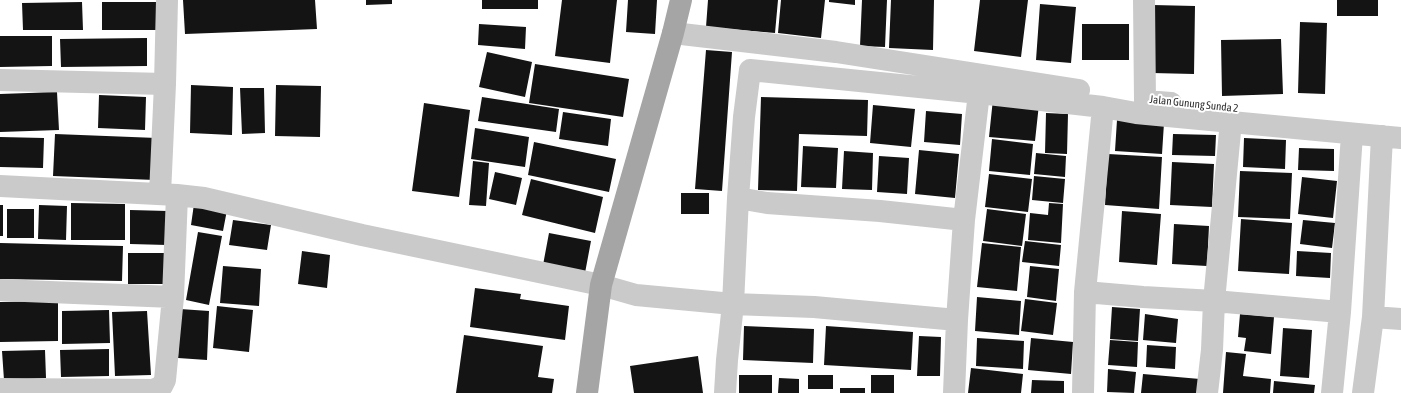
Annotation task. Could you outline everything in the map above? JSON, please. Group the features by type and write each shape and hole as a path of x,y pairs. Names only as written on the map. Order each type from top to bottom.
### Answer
{"main road":[{"path":"587,393 601,285 673,33 680,0"}],"street":[{"path":"0,390 153,390 162,386 165,380 173,297 165,84 166,0"},
{"name":"Jalan Gunung Sunda 2","path":"1144,0 1145,101 1238,115"},
{"path":"673,33 836,52 1145,101"},
{"path":"725,393 733,304 738,198 744,117 750,70 979,93 1136,112 1238,115 1352,134 1392,137 1373,317 1363,393"},
{"path":"0,80 165,84"},
{"path":"954,393 957,320 964,220 979,93"},
{"path":"1083,393 1085,292 1103,107"},
{"path":"1207,393 1212,350 1214,301 1238,115"},
{"path":"1332,393 1340,312 1352,134"},
{"path":"0,186 204,198 362,235 601,285 636,295 733,304 814,307 957,320"},
{"path":"738,198 767,203 880,211 964,220"},
{"path":"0,290 173,297"},
{"path":"1085,292 1340,312"},
{"path":"1373,317 1401,319"}],"building":[{"path":"183,0 315,0 317,29 185,34"},
{"path":"366,0 392,0 392,4 366,5"},
{"path":"482,0 538,0 538,9 482,9"},
{"path":"562,0 617,0 610,63 555,56"},
{"path":"628,0 657,0 655,34 626,32"},
{"path":"708,0 778,0 775,33 706,27"},
{"path":"781,0 825,0 821,38 778,33"},
{"path":"829,0 855,0 855,5 829,2"},
{"path":"862,0 887,0 885,47 860,46"},
{"path":"891,0 934,0 933,50 889,48"},
{"path":"980,0 1028,0 1021,57 974,51"},
{"path":"1337,0 1378,0 1378,16 1337,16"},
{"path":"82,2 83,30 23,30 22,3"},
{"path":"102,2 156,2 156,30 102,30"},
{"path":"1040,4 1076,7 1071,63 1036,60"},
{"path":"1153,5 1195,6 1194,74 1152,73"},
{"path":"1300,22 1327,23 1325,94 1298,93"},
{"path":"479,24 526,27 525,49 478,45"},
{"path":"1082,24 1129,24 1129,60 1082,60"},
{"path":"0,36 52,36 52,66 0,67"},
{"path":"147,38 147,66 61,67 60,39"},
{"path":"1281,39 1283,94 1222,96 1221,40"},
{"path":"706,50 732,52 722,191 695,189"},
{"path":"487,52 532,62 525,97 479,87"},
{"path":"535,64 629,79 623,117 529,103"},
{"path":"191,85 233,87 232,135 190,133"},
{"path":"276,85 321,86 320,137 275,136"},
{"path":"240,88 264,88 265,133 242,134"},
{"path":"57,92 59,130 0,132 0,94"},
{"path":"99,95 146,97 145,130 98,128"},
{"path":"482,97 559,109 556,132 478,121"},
{"path":"761,97 868,100 867,136 799,134 797,191 758,190"},
{"path":"993,99 1039,104 1035,141 989,137"},
{"path":"424,103 470,110 459,197 412,191"},
{"path":"873,105 915,109 911,147 870,143"},
{"path":"926,111 962,114 960,145 924,142"},
{"path":"563,112 611,119 608,146 559,139"},
{"path":"1046,113 1068,114 1067,154 1045,153"},
{"path":"1117,120 1164,123 1162,154 1115,151"},
{"path":"475,128 529,137 525,167 471,159"},
{"path":"55,134 157,138 155,180 53,176"},
{"path":"1173,134 1216,135 1215,156 1172,155"},
{"path":"0,137 44,138 43,168 0,167"},
{"path":"1244,138 1286,140 1285,169 1243,167"},
{"path":"992,139 1033,144 1030,175 989,171"},
{"path":"534,142 616,159 609,192 528,175"},
{"path":"803,146 838,148 836,188 801,187"},
{"path":"1299,148 1334,149 1334,171 1298,170"},
{"path":"919,150 959,154 955,198 915,194"},
{"path":"844,151 873,153 872,190 842,189"},
{"path":"1036,153 1066,156 1065,177 1034,174"},
{"path":"1108,154 1162,157 1159,209 1105,205"},
{"path":"879,156 909,158 907,194 877,192"},
{"path":"473,161 489,163 486,206 469,205"},
{"path":"1172,162 1214,164 1212,207 1170,205"},
{"path":"1240,171 1292,173 1290,219 1238,217"},
{"path":"495,172 522,178 516,205 489,199"},
{"path":"989,174 1032,179 1028,212 985,207"},
{"path":"1034,176 1065,179 1063,203 1032,200"},
{"path":"1302,177 1337,181 1333,218 1298,214"},
{"path":"531,179 603,197 595,233 522,215"},
{"path":"681,193 709,193 709,214 681,214"},
{"path":"71,203 125,204 125,240 71,240"},
{"path":"1049,203 1063,204 1061,243 1028,240 1030,213 1048,215"},
{"path":"194,204 227,210 223,231 191,225"},
{"path":"0,205 3,205 3,236 0,236"},
{"path":"39,205 67,206 66,240 38,239"},
{"path":"7,209 34,209 34,238 7,238"},
{"path":"987,209 1026,214 1022,246 983,241"},
{"path":"130,210 168,211 167,245 130,244"},
{"path":"1122,211 1161,214 1157,265 1119,262"},
{"path":"1241,219 1292,223 1289,274 1238,271"},
{"path":"233,220 271,225 267,250 229,245"},
{"path":"1303,220 1335,223 1332,248 1300,244"},
{"path":"1174,224 1209,226 1207,266 1172,264"},
{"path":"198,232 222,236 209,305 186,300"},
{"path":"549,233 591,241 585,273 543,265"},
{"path":"1025,241 1061,245 1059,266 1022,262"},
{"path":"0,243 123,246 122,281 0,279"},
{"path":"982,243 1021,247 1017,291 977,287"},
{"path":"302,251 330,255 327,288 298,284"},
{"path":"1297,251 1331,253 1330,278 1296,276"},
{"path":"128,253 164,253 164,284 128,284"},
{"path":"223,266 261,269 259,306 220,303"},
{"path":"1030,266 1059,269 1056,301 1027,297"},
{"path":"475,288 521,294 520,299 569,306 565,340 470,327"},
{"path":"977,297 1021,301 1019,335 975,331"},
{"path":"1025,299 1057,303 1053,335 1021,331"},
{"path":"58,301 58,341 0,342 0,302"},
{"path":"217,306 253,310 249,352 213,348"},
{"path":"1112,307 1140,309 1138,341 1110,339"},
{"path":"180,309 209,311 207,360 178,358"},
{"path":"109,310 110,343 62,344 62,311"},
{"path":"147,311 151,375 115,376 112,312"},
{"path":"1145,314 1178,319 1176,343 1143,340"},
{"path":"1240,314 1274,317 1271,354 1244,351 1246,338 1238,337"},
{"path":"744,326 814,329 813,363 743,360"},
{"path":"826,326 913,332 911,370 824,365"},
{"path":"1283,328 1312,330 1309,378 1280,376"},
{"path":"464,335 543,346 538,377 554,379 552,393 456,393"},
{"path":"919,336 941,337 940,376 917,376"},
{"path":"977,338 1024,341 1023,369 976,366"},
{"path":"1031,338 1073,342 1071,374 1028,370"},
{"path":"1110,340 1138,342 1137,367 1108,365"},
{"path":"1147,345 1176,347 1175,369 1146,367"},
{"path":"109,349 109,376 61,377 60,350"},
{"path":"45,350 46,378 4,380 2,351"},
{"path":"1226,352 1246,354 1243,376 1271,379 1270,393 1223,393"},
{"path":"698,356 703,393 634,393 630,366"},
{"path":"971,368 1023,374 1021,393 968,393"},
{"path":"1108,369 1136,372 1134,393 1107,392"},
{"path":"1143,374 1200,379 1199,393 1141,393"},
{"path":"739,375 772,375 772,393 739,393"},
{"path":"808,375 833,375 833,389 808,389"},
{"path":"871,375 894,375 894,393 871,393"},
{"path":"779,378 799,379 799,393 778,393"},
{"path":"1032,380 1064,381 1064,393 1031,393"},
{"path":"1274,381 1315,385 1314,393 1273,393"},
{"path":"840,388 865,388 865,393 840,393"}]}
